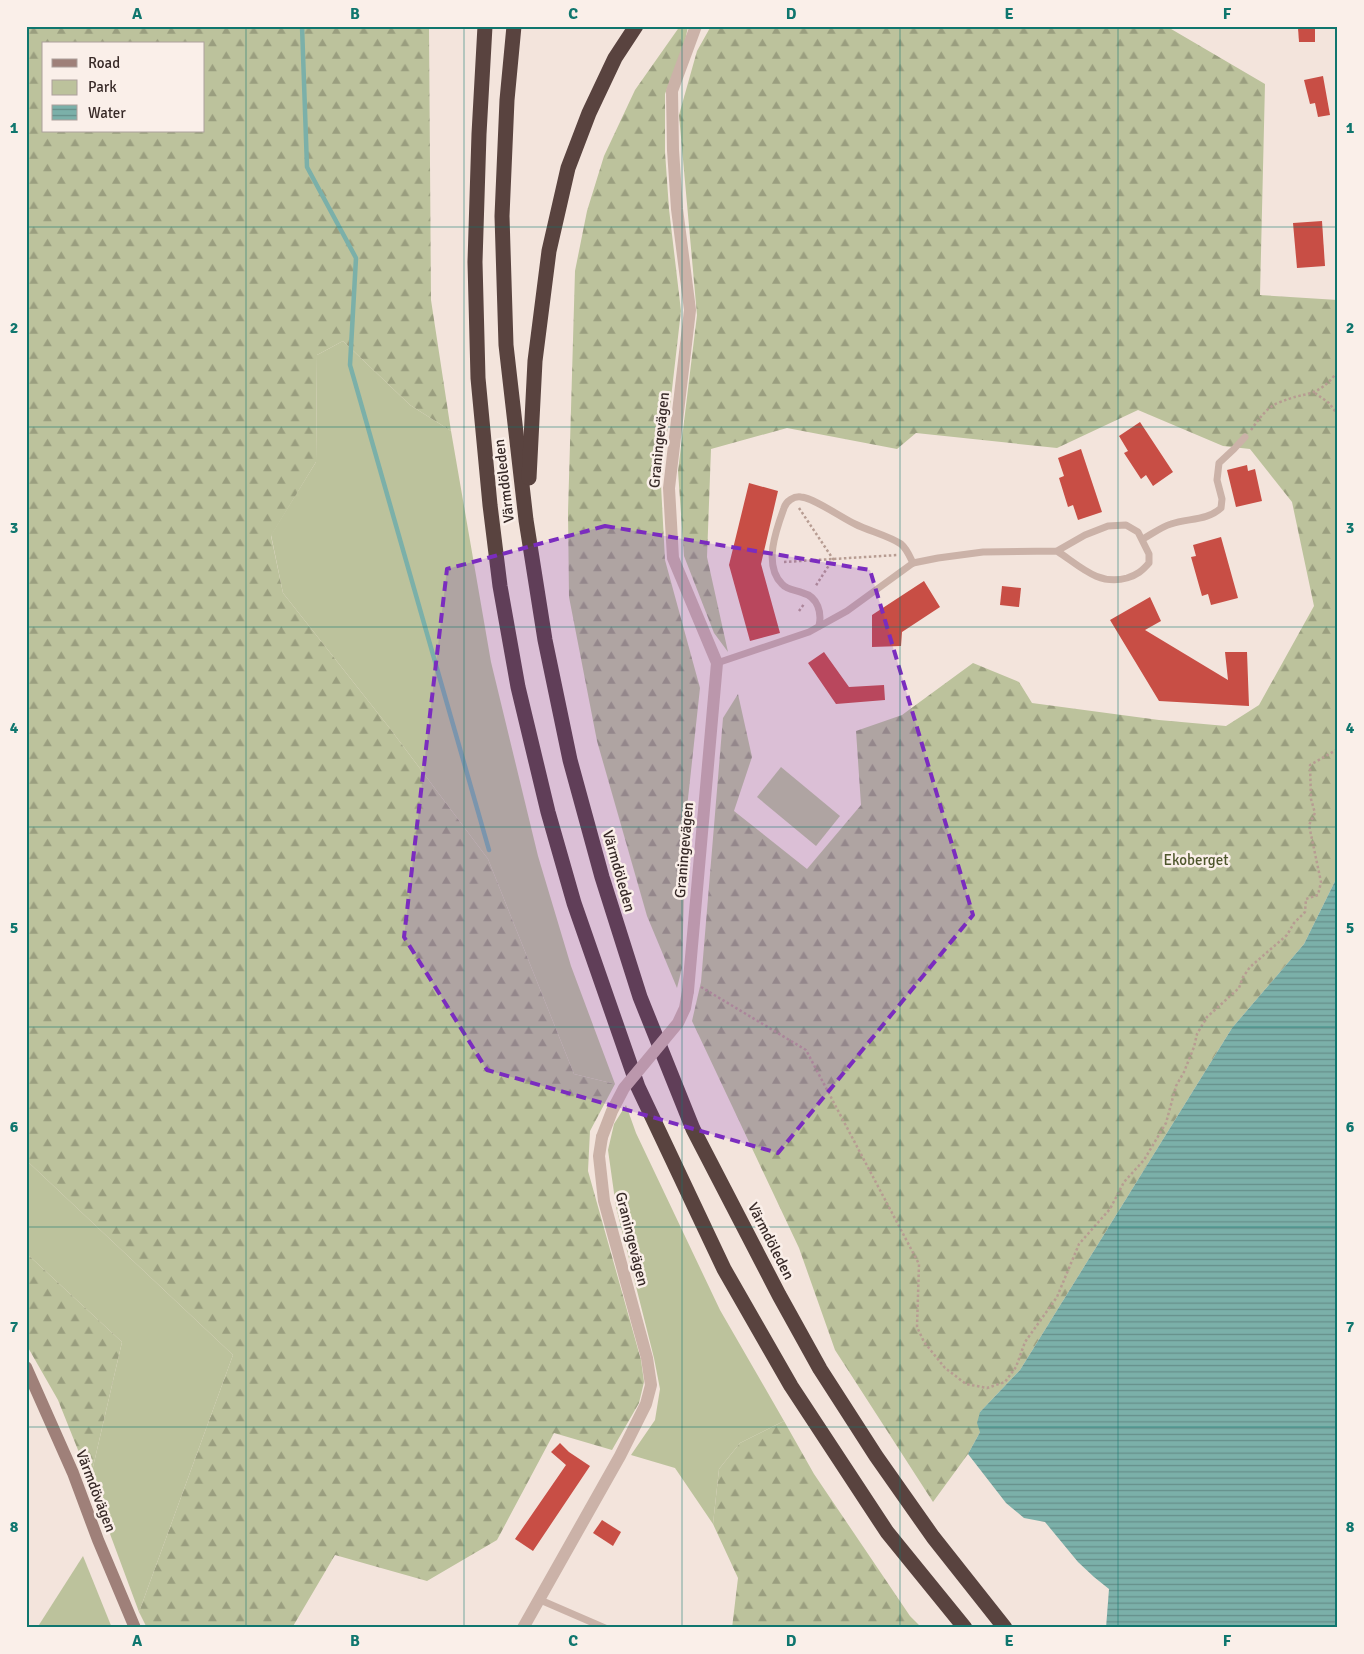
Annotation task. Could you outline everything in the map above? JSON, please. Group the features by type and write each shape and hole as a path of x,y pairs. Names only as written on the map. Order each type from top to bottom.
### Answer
{"highway":[{"path":"479,26 479,134"},
{"name":"Värmdöleden","path":"485,26 475,262 478,378 500,586 518,687 548,812 574,903 638,1087 724,1269 791,1386 887,1532 964,1628"},
{"name":"Värmdöleden","path":"514,26 507,100 502,216 506,345 526,520 545,640 570,760 600,868 640,997 693,1129 779,1295 820,1369 876,1456 933,1537 1005,1628"},
{"path":"526,520 535,361 549,251 568,168 589,113 615,58 636,26"}],"main road":[{"name":"Värmdövägen","path":"26,1367 73,1473 98,1540 135,1628"}],"street":[{"name":"Graningevägen","path":"523,1628 620,1456 646,1404 651,1384 647,1358 604,1201 599,1156 602,1137 624,1088 678,1023 685,1008 717,663 673,558 669,488 690,310 677,209 672,91 696,26"}],"lane":[{"path":"1142,539 1168,525 1185,519 1215,514 1221,508 1222,499 1217,480 1219,463 1245,437"},
{"path":"819,626 821,618 820,609 810,596 782,585 772,563 771,553 785,506 793,498 800,496 808,499 846,520 902,545 913,563"},
{"path":"717,663 809,632 847,611 913,563 983,552 1057,551 1085,535 1108,526 1126,525 1138,532 1149,554 1149,563 1141,573 1118,580 1106,580 1095,576 1057,551"},
{"path":"538,1599 605,1628"}],"path":[{"path":"1245,437 1266,411 1278,403 1315,393 1329,383 1338,370"},
{"path":"1315,393 1329,403 1338,415"},
{"path":"793,498 833,559"},
{"path":"772,563 909,554"},
{"path":"799,611 833,559"},
{"path":"688,987 702,987 806,1050 919,1264 917,1327 924,1342 945,1368 966,1384 986,1388 1005,1382 1016,1367 1025,1342 1056,1296 1079,1244 1110,1209 1124,1182 1144,1160 1166,1123 1176,1086 1184,1072 1197,1034 1207,1017 1239,988 1243,977 1250,967 1286,935 1305,912 1306,899 1318,895 1321,882 1309,825 1315,812 1311,799 1310,764 1338,750"}],"highlighted area":[{"path":"605,526 870,570 973,915 778,1153 487,1070 404,937 447,569"}],"green space":[{"path":"26,26 429,26 431,300 451,431 410,405 343,341 317,355 316,462 271,536 283,593 388,726 488,859 574,1074 615,1084 590,1131 588,1171 641,1360 644,1382 639,1403 612,1450 554,1433 497,1540 427,1581 335,1555 292,1628 147,1628 139,1612 233,1355 26,1160"},
{"path":"680,26 688,26 685,42 665,94 665,152 669,209 681,311 661,485 665,560 700,688 686,817 682,968 677,988 647,916 597,741 569,597 568,513 575,271 587,211 604,156 635,90"},
{"name":"Ekoberget","path":"711,26 1166,26 1265,84 1260,295 1338,300 1338,875 1304,944 1232,1028 1020,1370 980,1412 980,1432 968,1454 933,1502 835,1350 799,1248 692,1021 701,982 723,718 738,694 752,757 734,811 807,869 861,805 856,731 902,715 973,663 1019,682 1032,703 1159,720 1226,726 1259,705 1314,606 1292,502 1250,449 1223,446 1138,410 1057,448 916,433 897,449 787,428 711,449 707,557 728,652 714,633 684,556 678,471 697,315 679,115 697,51"},
{"path":"343,341 410,405 451,431 491,662 538,856 571,966 615,1084 574,1074 488,859 388,726 283,593 271,535 316,462 317,355"},
{"path":"781,767 840,816 816,846 757,797"},
{"path":"626,1105 636,1133 720,1310 784,1421 740,1443 719,1469 713,1524 675,1468 631,1455 655,1420 660,1389 616,1207 608,1150 614,1124"},
{"path":"26,1160 233,1355 139,1612 90,1480 122,1342 26,1253"},
{"path":"26,1253 122,1342 90,1480 58,1400 26,1344"},
{"path":"784,1421 814,1474 910,1616 922,1628 732,1628 738,1578 713,1524 719,1469 740,1443"},
{"path":"83,1556 112,1628 37,1628"}],"water":[{"path":"1338,875 1338,1628 1106,1628 1109,1589 1078,1562 1045,1522 1024,1518 1006,1503 968,1454 980,1432 977,1423 980,1412 1020,1370 1232,1028 1304,944"}],"building":[{"path":"1315,27 1315,42 1299,42 1298,28"},
{"path":"1323,76 1330,115 1318,117 1315,103 1310,104 1304,80"},
{"path":"1322,221 1325,266 1297,268 1293,223"},
{"path":"1140,422 1173,472 1153,486 1146,475 1141,479 1124,453 1128,451 1119,436"},
{"path":"1081,449 1102,512 1078,520 1073,505 1068,507 1059,478 1064,476 1058,458"},
{"path":"1247,465 1248,471 1255,469 1262,501 1236,507 1227,470"},
{"path":"749,483 778,491 761,564 780,633 750,641 729,565"},
{"path":"1221,537 1238,598 1211,605 1208,594 1202,596 1191,557 1196,556 1193,545"},
{"path":"924,581 940,607 902,632 901,646 872,647 872,615"},
{"path":"1002,586 1021,588 1019,607 1000,605"},
{"path":"1150,597 1161,621 1145,630 1228,680 1225,652 1247,652 1249,706 1159,701 1110,620"},
{"path":"824,652 849,687 884,685 885,700 836,704 808,663"},
{"path":"560,1443 569,1452 590,1466 533,1551 515,1539 566,1465 551,1452"},
{"path":"602,1520 621,1532 613,1546 593,1533"}],"waterway":[{"path":"302,26 307,167 356,258 350,365 489,850"}]}
